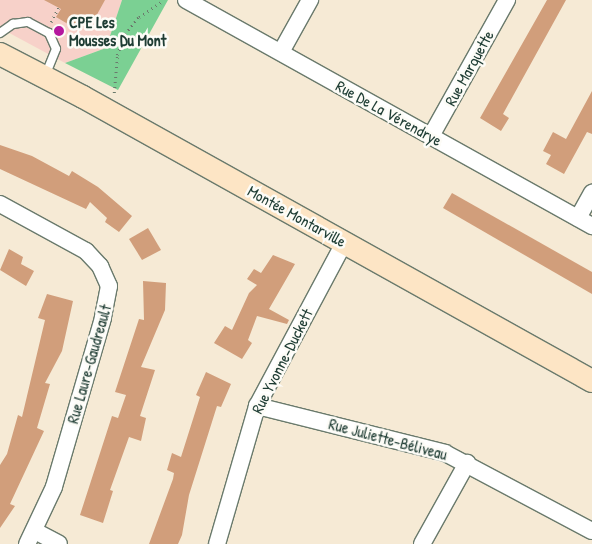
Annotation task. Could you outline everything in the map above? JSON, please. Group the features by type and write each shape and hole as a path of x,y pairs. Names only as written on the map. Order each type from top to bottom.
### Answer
{"street":[{"name":"Rue De La Vérendrye","path":"186,0 585,222"},
{"path":"281,52 310,0"},
{"name":"Rue Marquette","path":"431,136 507,0"},
{"name":"Montée Montarville","path":"0,54 45,76 592,381"},
{"path":"585,222 592,193"},
{"name":"Rue Laure-Gaudreault","path":"0,204 86,251 100,266 109,286 103,318 54,487 31,537"},
{"name":"Rue Yvonne-Duckett","path":"217,544 257,406 344,243"},
{"name":"Rue Juliette-Béliveau","path":"257,406 425,447 467,463 592,531"},
{"path":"422,544 467,463"},
{"path":"31,537 59,544"}],"lane":[{"path":"0,33 23,22 32,23 46,31 56,49 45,76"}],"path":[{"path":"106,110 114,95 117,56 125,34 139,17 164,0"},
{"path":"46,31 58,8"}],"shaded area":[{"name":"CPE Les Mousses Du Mont","path":"0,0 122,0 106,48 65,63 0,28"}],"green space":[{"path":"122,0 168,0 118,90 65,63 106,48"}],"building":[{"path":"44,0 105,0 94,20 84,14 73,27 56,17 61,9"},
{"path":"547,0 566,0 503,114 509,118 501,131 480,118"},
{"path":"592,91 592,134 587,132 564,174 546,164 551,155 543,151 553,132 566,139"},
{"path":"0,145 32,156 69,176 72,171 98,187 132,216 119,232 105,222 107,218 90,202 86,209 0,169"},
{"path":"452,193 592,272 592,294 443,208"},
{"path":"148,228 161,250 142,260 129,239"},
{"path":"9,249 23,257 21,264 34,271 26,286 0,270"},
{"path":"273,255 295,264 269,309 289,320 287,324 257,316 248,340 252,343 242,359 214,343 225,326 232,330 249,293 257,285 247,279 254,269 261,273"},
{"path":"143,281 166,283 165,310 141,367 155,370 140,416 146,418 141,441 129,437 110,490 113,491 103,523 80,515 112,416 118,418 126,395 115,392 139,319 144,320"},
{"path":"47,294 73,301 62,351 45,383 50,384 37,428 44,431 10,504 15,506 0,528 0,465 7,454 18,415 22,417 45,320 38,318"},
{"path":"206,372 231,384 221,407 217,406 189,495 182,535 178,544 149,544 173,479 174,473 167,470 172,453 181,457 200,397 196,395"}],"place":[{"name":"CPE Les Mousses Du Mont","path":"59,31"}]}
